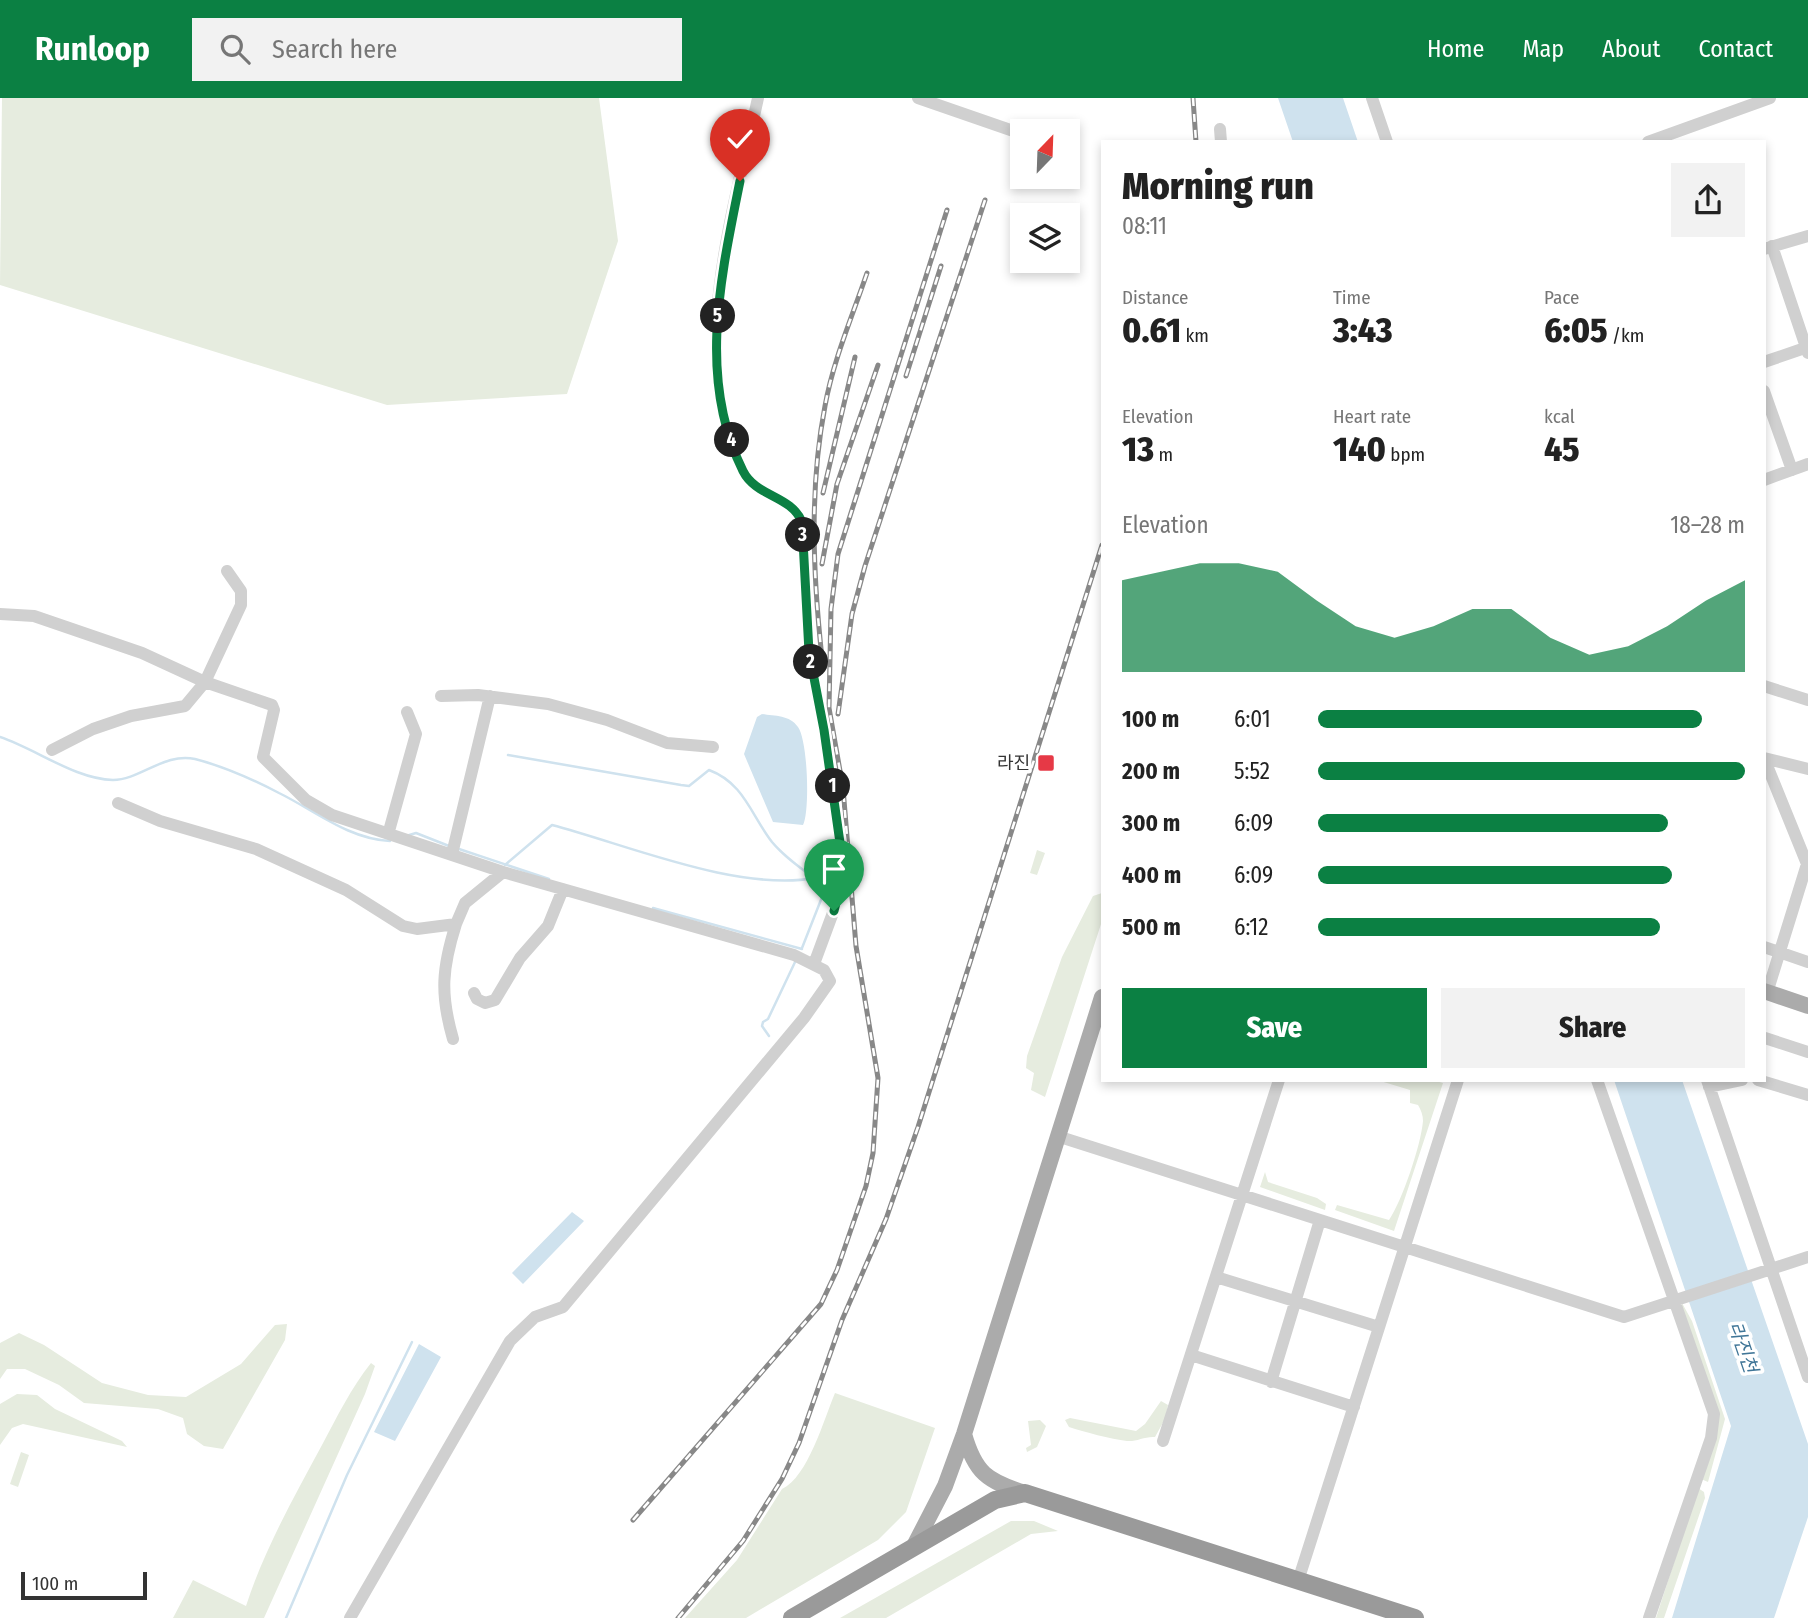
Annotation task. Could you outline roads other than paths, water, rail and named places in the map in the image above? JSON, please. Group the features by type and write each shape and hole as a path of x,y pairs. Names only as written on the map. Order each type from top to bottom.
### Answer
{"highway":[{"path":"792,1618 995,1500 1025,1493 1415,1618"}],"main road":[{"path":"1766,992 1808,1006"},
{"path":"914,1546 945,1486 964,1434 1101,1000"},
{"path":"964,1434 971,1458 984,1474 1025,1493"}],"street":[{"path":"758,98 729,238 714,356 732,439 745,475 766,493 794,506 802,522 809,652 824,730 844,871 834,911 814,964"},
{"path":"918,98 1010,130"},
{"path":"1372,98 1386,140"},
{"path":"1672,137 1770,98"},
{"path":"1766,361 1807,349 1768,248 1808,236"},
{"path":"1766,397 1792,470"},
{"path":"1766,479 1808,464"},
{"path":"52,750 93,729 131,716 185,706 205,682 241,605 241,591 227,571"},
{"path":"0,614 34,616 142,653 205,682 272,705 274,710 262,757 306,800 332,815 399,835 503,872 729,935 814,964 824,970 830,981 810,1010 563,1307 535,1317 510,1341 350,1618"},
{"path":"1766,687 1808,699"},
{"path":"441,696 490,696 574,711 667,743 713,747"},
{"path":"452,854 490,696"},
{"path":"399,835 416,734 407,712"},
{"path":"1766,758 1808,769"},
{"path":"1766,763 1793,835 1807,862 1766,992"},
{"path":"118,803 160,821 256,849 346,890 403,926 417,929 456,924"},
{"path":"1793,835 1808,840"},
{"path":"453,1039 443,988 444,962 465,903 503,872"},
{"path":"474,993 477,999 485,1003 495,1000 520,958 548,926 564,889"},
{"path":"1794,906 1808,911"},
{"path":"1766,948 1808,962"},
{"path":"1766,1038 1808,1052"},
{"path":"1163,1441 1278,1082"},
{"path":"1298,1581 1457,1082"},
{"path":"1598,1082 1679,1299 1715,1423 1649,1618"},
{"path":"1765,1082 1808,1095"},
{"path":"1708,1083 1808,1377"},
{"path":"1057,1136 1624,1317 1808,1256"},
{"path":"1271,1382 1320,1220"},
{"path":"1216,1277 1379,1327"},
{"path":"1191,1355 1354,1407"}],"water":[{"path":"1278,98 1343,98 1357,140 1292,140"},
{"path":"762,714 791,720 801,735 807,776 807,806 803,825 773,822 744,754 757,717"},
{"name":"라진천","path":"1615,1082 1683,1082 1808,1444 1808,1517 1774,1618 1672,1618 1731,1426"},
{"path":"572,1212 584,1221 523,1284 512,1273"},
{"path":"419,1344 441,1357 395,1441 374,1432"}],"waterway":[{"path":"0,737 85,775 113,780 133,776 173,759 195,759 259,783 332,823 360,835 390,841"},
{"path":"508,755 689,786 709,770 721,776 739,791 778,849 826,887 802,948"},
{"path":"505,865 552,825 718,873 785,881 815,878"},
{"path":"406,836 416,833 449,846"},
{"path":"459,849 549,879"},
{"path":"653,908 802,949"},
{"path":"769,1036 762,1026 763,1022 768,1019 796,960"},
{"path":"286,1618 347,1475 412,1342"}],"railway":[{"path":"1193,98 1196,140"},
{"path":"838,714 852,614 865,566 985,200"},
{"path":"633,1520 821,1304 837,1270 866,1186 873,1153 878,1078 856,946 843,788 829,708 831,609 838,554 947,210"},
{"path":"906,376 941,266"},
{"path":"822,658 814,532 820,437 833,372 867,273"},
{"path":"823,493 855,357"},
{"path":"822,564 837,484 878,365"},
{"path":"678,1618 743,1541 782,1479 799,1443 842,1320 886,1219 918,1127 1101,548"}],"place":[{"name":"라진","path":"1046,763"}]}
